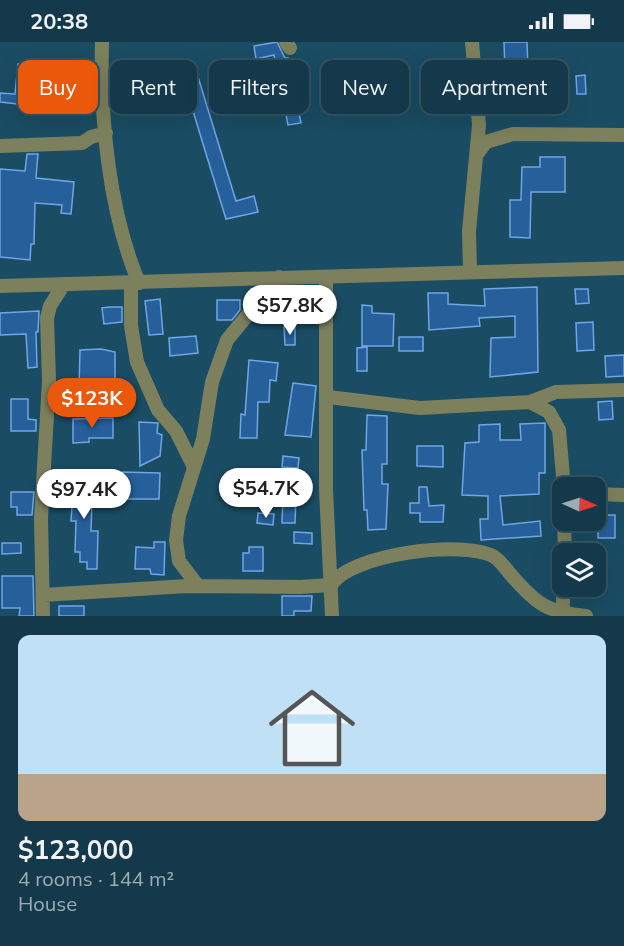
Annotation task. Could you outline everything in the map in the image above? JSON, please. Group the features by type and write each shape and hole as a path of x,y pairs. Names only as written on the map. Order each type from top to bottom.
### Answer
{"street":[{"path":"102,42 106,133 122,234 135,283 131,326 137,362 158,410 176,431 194,467"},
{"path":"470,271 471,201 478,153 478,101 472,42"},
{"path":"0,146 82,143 91,137 106,133"},
{"path":"478,153 486,142 513,134 624,135"},
{"path":"0,286 624,268"},
{"path":"198,586 178,561 176,540 179,516 203,439 212,382 227,340 279,277"},
{"path":"326,277 328,397 326,489 332,616"},
{"path":"43,616 41,518 50,362 47,318 50,306 64,284"},
{"path":"328,397 420,408 530,402 556,392 624,390"},
{"path":"530,402 549,412 559,430 563,477"},
{"path":"606,494 624,495"},
{"path":"331,585 337,575 359,565 393,556 427,551 484,552 496,557 522,588 549,610 562,615 586,616"},
{"path":"43,595 198,586 331,585"},
{"path":"562,615 563,597"}],"building":[{"path":"277,42 285,58 288,60 275,60 274,55 256,59 254,46"},
{"path":"504,42 527,42 528,60 505,60"},
{"path":"18,64 18,104 0,102 0,93 15,94"},
{"path":"197,74 236,201 254,196 258,212 226,219 194,114 197,114"},
{"path":"585,75 586,94 577,94 576,76"},
{"path":"286,114 299,114 301,123 288,125"},
{"path":"27,154 38,154 36,178 74,182 71,214 61,213 62,205 35,203 34,244 31,244 30,260 0,257 0,169 25,171"},
{"path":"540,157 565,157 565,192 531,192 530,238 510,237 510,200 521,200 522,167 540,167"},
{"path":"537,287 538,372 490,377 491,338 515,337 515,316 479,318 480,326 429,330 428,293 448,293 448,304 485,306 484,289"},
{"path":"575,289 588,289 589,303 576,304"},
{"path":"282,298 292,298 292,308 282,309"},
{"path":"160,299 163,334 149,335 145,301"},
{"path":"217,300 240,300 240,310 232,320 217,320"},
{"path":"362,305 372,306 372,313 394,314 393,346 362,346"},
{"path":"122,307 122,322 104,324 102,308"},
{"path":"39,311 38,332 36,332 37,367 28,368 26,334 0,335 0,313"},
{"path":"593,322 594,350 577,351 576,323"},
{"path":"284,327 295,327 295,345 285,345"},
{"path":"196,336 198,353 170,356 169,338"},
{"path":"399,337 423,337 423,351 399,351"},
{"path":"367,347 367,371 357,371 357,348"},
{"path":"101,349 115,352 115,383 97,383 97,388 79,389 80,350"},
{"path":"624,355 624,376 606,377 605,356"},
{"path":"249,360 278,363 276,381 270,380 269,402 258,402 257,438 240,438 241,414 245,415"},
{"path":"293,383 316,386 311,437 285,435"},
{"path":"11,399 28,399 28,419 36,420 36,431 11,431"},
{"path":"612,401 613,419 599,420 598,402"},
{"path":"367,415 387,416 387,464 382,464 382,484 388,484 386,529 368,530 367,510 364,510 362,450 366,450"},
{"path":"113,418 113,438 89,438 89,442 73,443 73,419"},
{"path":"139,422 158,423 157,433 162,435 160,456 140,466"},
{"path":"545,423 545,473 539,473 539,494 500,496 503,525 540,521 541,536 481,540 480,519 488,519 488,496 462,495 465,443 479,442 479,425 500,424 500,440 521,440 520,424"},
{"path":"417,446 443,446 443,467 417,466"},
{"path":"283,456 299,458 298,468 282,467"},
{"path":"122,472 160,473 159,499 121,499"},
{"path":"74,473 93,474 91,531 98,531 97,569 87,569 87,562 80,562 80,552 75,552 76,521 71,521"},
{"path":"419,487 427,487 429,506 444,505 443,522 420,522 420,513 410,513 410,503 419,503"},
{"path":"11,492 34,492 32,515 17,515 17,507 11,507"},
{"path":"283,496 296,496 295,523 282,523"},
{"path":"258,513 274,514 273,525 257,523"},
{"path":"606,515 615,515 615,538 598,538 598,531 606,531"},
{"path":"294,532 312,533 312,544 294,543"},
{"path":"154,542 165,542 164,575 151,574 150,569 135,569 136,547 154,548"},
{"path":"2,543 21,543 21,553 2,554"},
{"path":"249,547 263,547 263,571 243,571 243,553 249,553"},
{"path":"2,576 33,576 34,616 19,616 20,608 2,608"},
{"path":"282,596 312,596 311,611 294,611 294,616 282,616"},
{"path":"59,606 84,606 84,616 59,616"}]}
